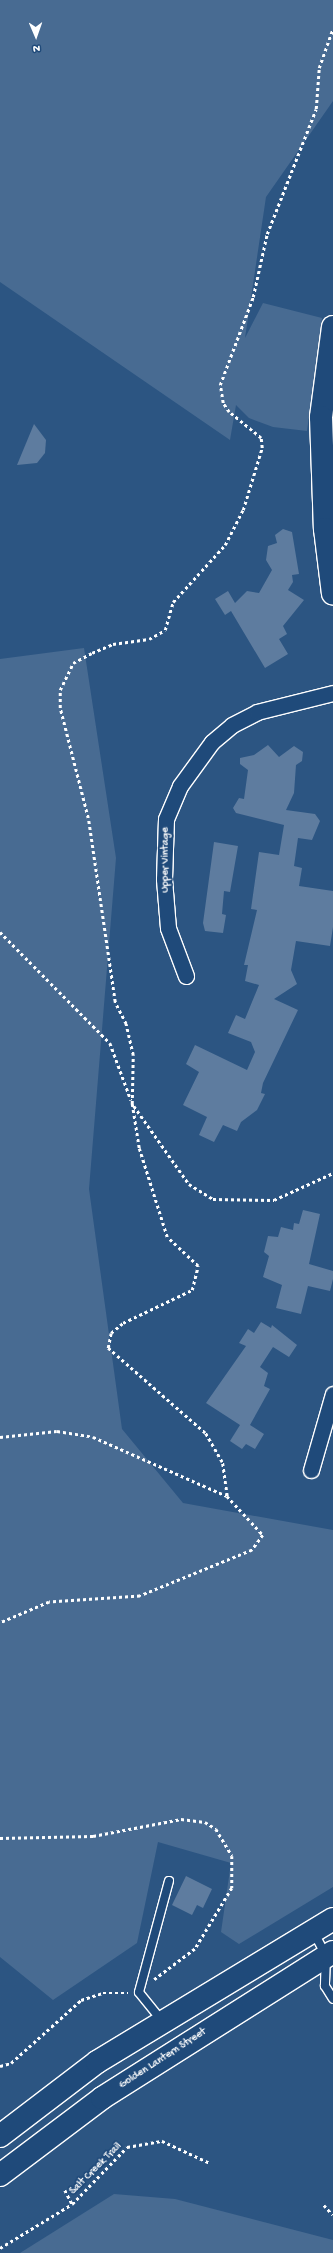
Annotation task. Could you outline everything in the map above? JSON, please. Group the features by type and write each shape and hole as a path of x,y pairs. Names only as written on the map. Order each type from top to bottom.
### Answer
{"main road":[{"path":"333,327 321,417 333,594"},
{"path":"0,2136 97,2062 333,1919"},
{"name":"Golden Lantern Street","path":"0,2175 102,2098 330,1953"}],"street":[{"name":"Upper Vintage","path":"186,976 168,928 164,879 166,819 180,786 212,742 232,725 257,712 333,693"},
{"path":"311,1470 333,1394"}],"lane":[{"path":"163,2022 139,1992 169,1881"},
{"path":"312,1931 330,1953 325,1986 333,1998"}],"path":[{"path":"0,932 110,1043 132,1104 189,1184 213,1199 274,1200 333,1173"},
{"path":"0,1437 57,1431 93,1437 228,1496 263,1535 252,1550 140,1596 49,1602 0,1623"},
{"path":"0,1838 93,1836 181,1819 205,1822 216,1829 232,1856 234,1873 224,1906 205,1937 185,1960 144,1986 139,1992 103,1993 81,2000 11,2063 0,2066"},
{"name":"Salt Creek Trail","path":"0,2248 72,2204 127,2147 142,2142 162,2142 210,2163"},
{"path":"65,2190 72,2204"},
{"path":"324,2206 333,2215"}],"shaded area":[{"path":"0,0 333,0 333,101 266,197 245,338 263,303 322,318 307,431 273,427 249,418 236,405 230,440 0,282"},
{"path":"84,648 116,858 89,1189 122,1429 183,1503 333,1530 333,1887 239,1944 221,1932 231,1863 158,1842 137,1943 53,2000 0,1957 0,659"},
{"path":"114,2194 175,2199 333,2240 333,2253 20,2253"}],"building":[{"path":"34,424 46,440 45,453 37,463 17,465"},
{"path":"283,529 292,532 299,574 292,575 293,582 288,590 304,600 283,626 287,634 279,639 288,654 265,668 231,611 225,615 215,599 228,591 235,603 247,591 259,593 272,570 266,560 268,546 277,543 275,535"},
{"path":"268,745 279,757 294,746 303,752 302,761 296,765 294,793 286,810 315,814 320,821 312,840 298,838 294,866 302,868 299,886 333,891 333,927 330,946 296,941 291,970 297,984 274,999 298,1010 263,1083 261,1093 265,1094 257,1110 241,1122 237,1131 223,1125 214,1142 199,1135 207,1117 183,1105 199,1072 186,1064 195,1045 247,1070 255,1052 251,1042 228,1033 236,1015 245,1019 259,985 245,981 248,965 244,965 257,910 251,909 259,852 279,855 284,825 236,813 233,808 239,798 244,799 248,770 240,764 240,758 254,755"},
{"path":"214,842 238,846 230,892 224,891 222,914 226,915 223,933 205,931 203,923"},
{"path":"303,1210 320,1214 309,1264 333,1271 333,1279 330,1291 308,1286 301,1314 276,1308 282,1285 263,1277 269,1256 264,1252 268,1236 278,1237 281,1227 293,1230 294,1223 299,1224"},
{"path":"261,1322 271,1328 272,1325 297,1345 289,1357 273,1347 260,1367 268,1373 264,1386 270,1389 250,1425 264,1434 255,1449 246,1444 242,1449 230,1441 240,1425 206,1403 246,1346 239,1343 248,1329 254,1333"},
{"path":"186,1876 212,1889 203,1908 197,1905 192,1915 172,1905"}]}
